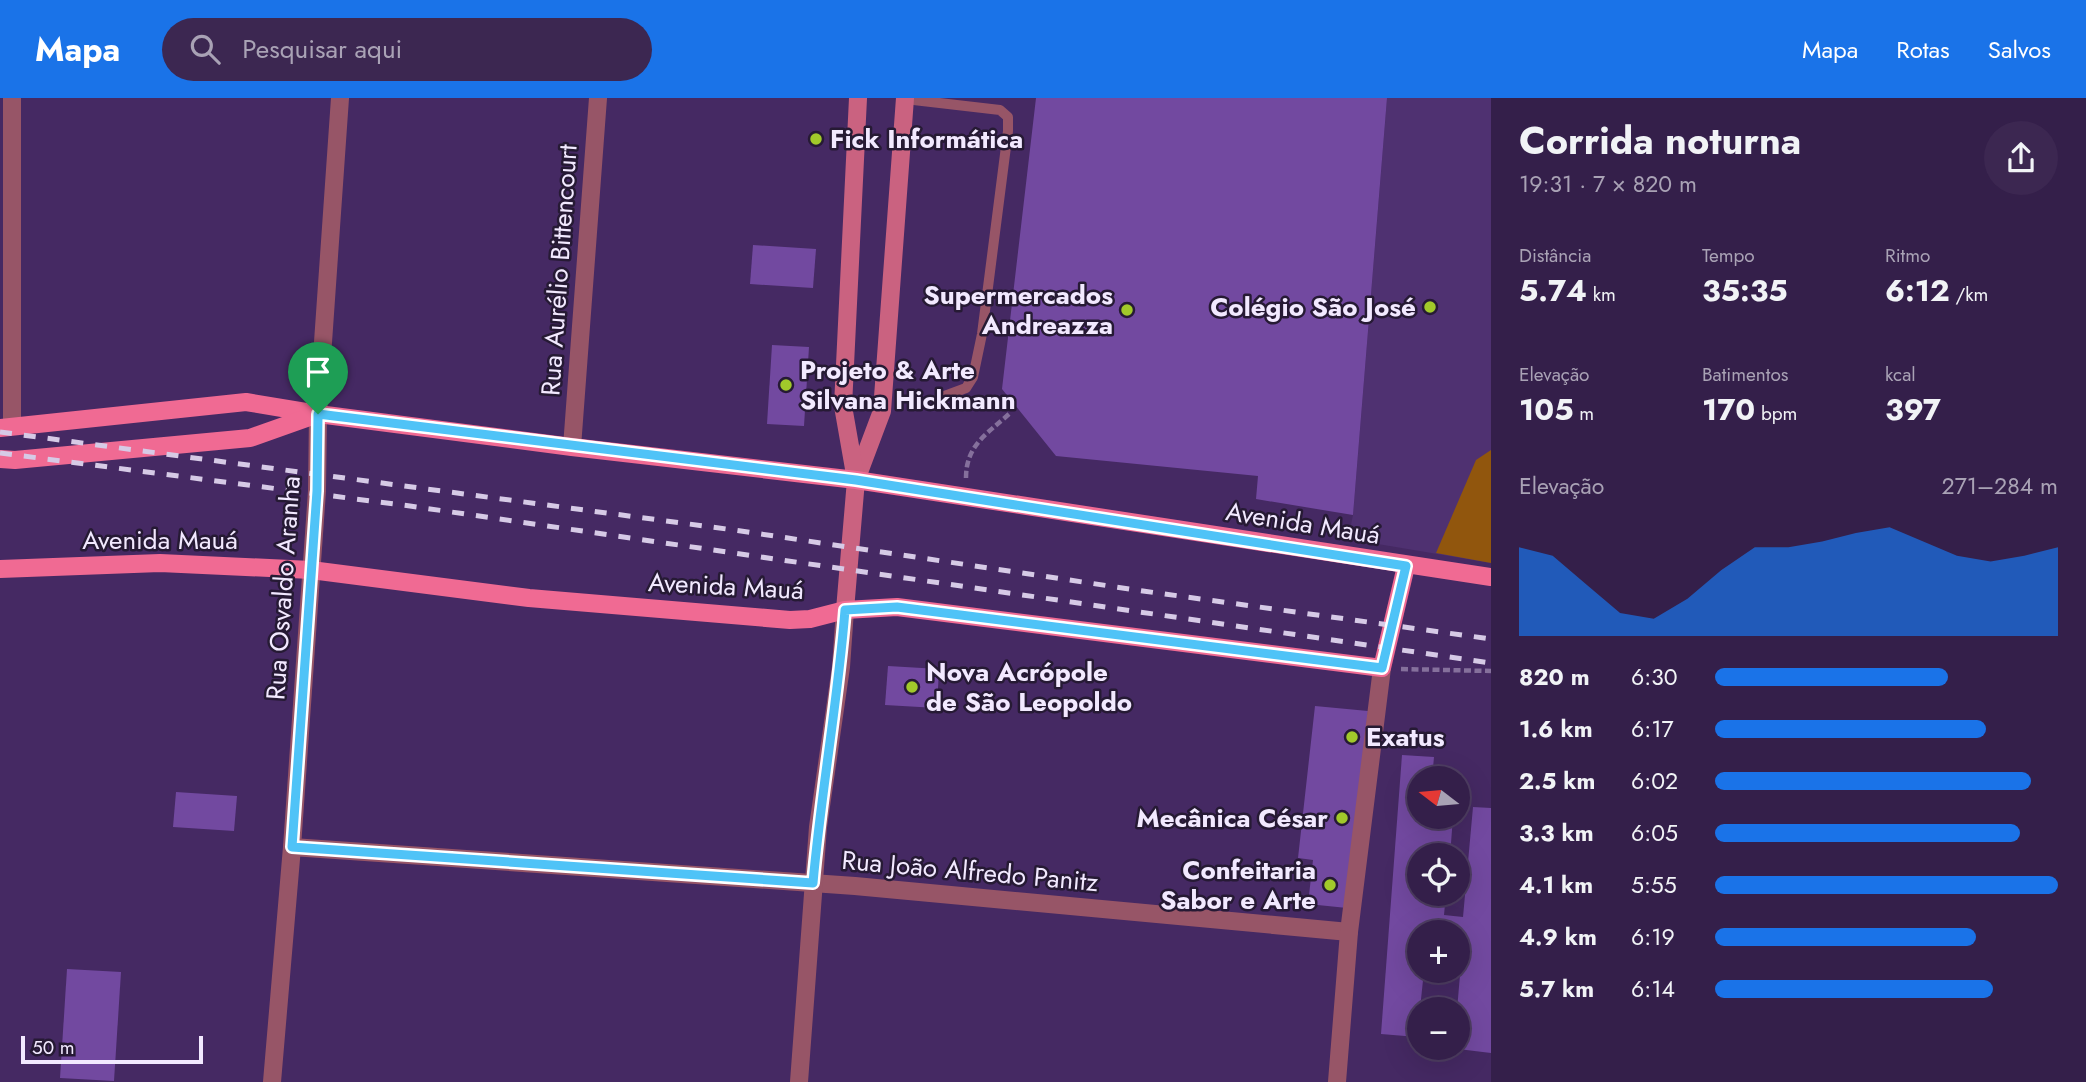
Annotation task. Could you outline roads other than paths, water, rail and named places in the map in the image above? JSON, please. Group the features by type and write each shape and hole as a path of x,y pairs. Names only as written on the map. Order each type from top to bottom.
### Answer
{"main road":[{"path":"845,610 856,480 842,405 858,98"},
{"path":"856,480 882,411 905,98"},
{"name":"Avenida Mauá","path":"6,427 246,402 318,414 856,480 1491,577"},
{"name":"Avenida Mauá","path":"0,459 15,460 250,438 318,414"},
{"name":"Avenida Mauá","path":"0,569 160,563 311,570 529,598 790,620 810,619 845,610 897,607 1382,668 1406,566"}],"street":[{"path":"6,427 12,98"},
{"name":"Rua Osvaldo Aranha","path":"272,1082 292,847 317,491 318,414 340,98"},
{"name":"Rua Aurélio Bittencourt","path":"572,446 598,98"},
{"path":"799,1082 818,827 841,667 845,610"},
{"path":"1337,1082 1349,932 1382,668"},
{"name":"Rua João Alfredo Panitz","path":"292,847 813,883 1349,932"}],"lane":[{"path":"905,98 1000,110 1008,117 982,334 973,377 966,388 939,398"}],"railway":[{"path":"0,432 734,530 1491,639"},
{"path":"0,453 410,506 1491,663"}],"place":[{"name":"Fick Informática","path":"816,139"},
{"name":"Colégio São José","path":"1430,307"},
{"name":"Supermercados Andreazza","path":"1127,310"},
{"name":"Projeto & Arte Silvana Hickmann","path":"786,385"},
{"name":"Nova Acrópole de São Leopoldo","path":"912,687"},
{"name":"Exatus","path":"1352,737"},
{"name":"Mecânica César","path":"1342,818"},
{"name":"Confeitaria Sabor e Arte","path":"1330,885"}]}
